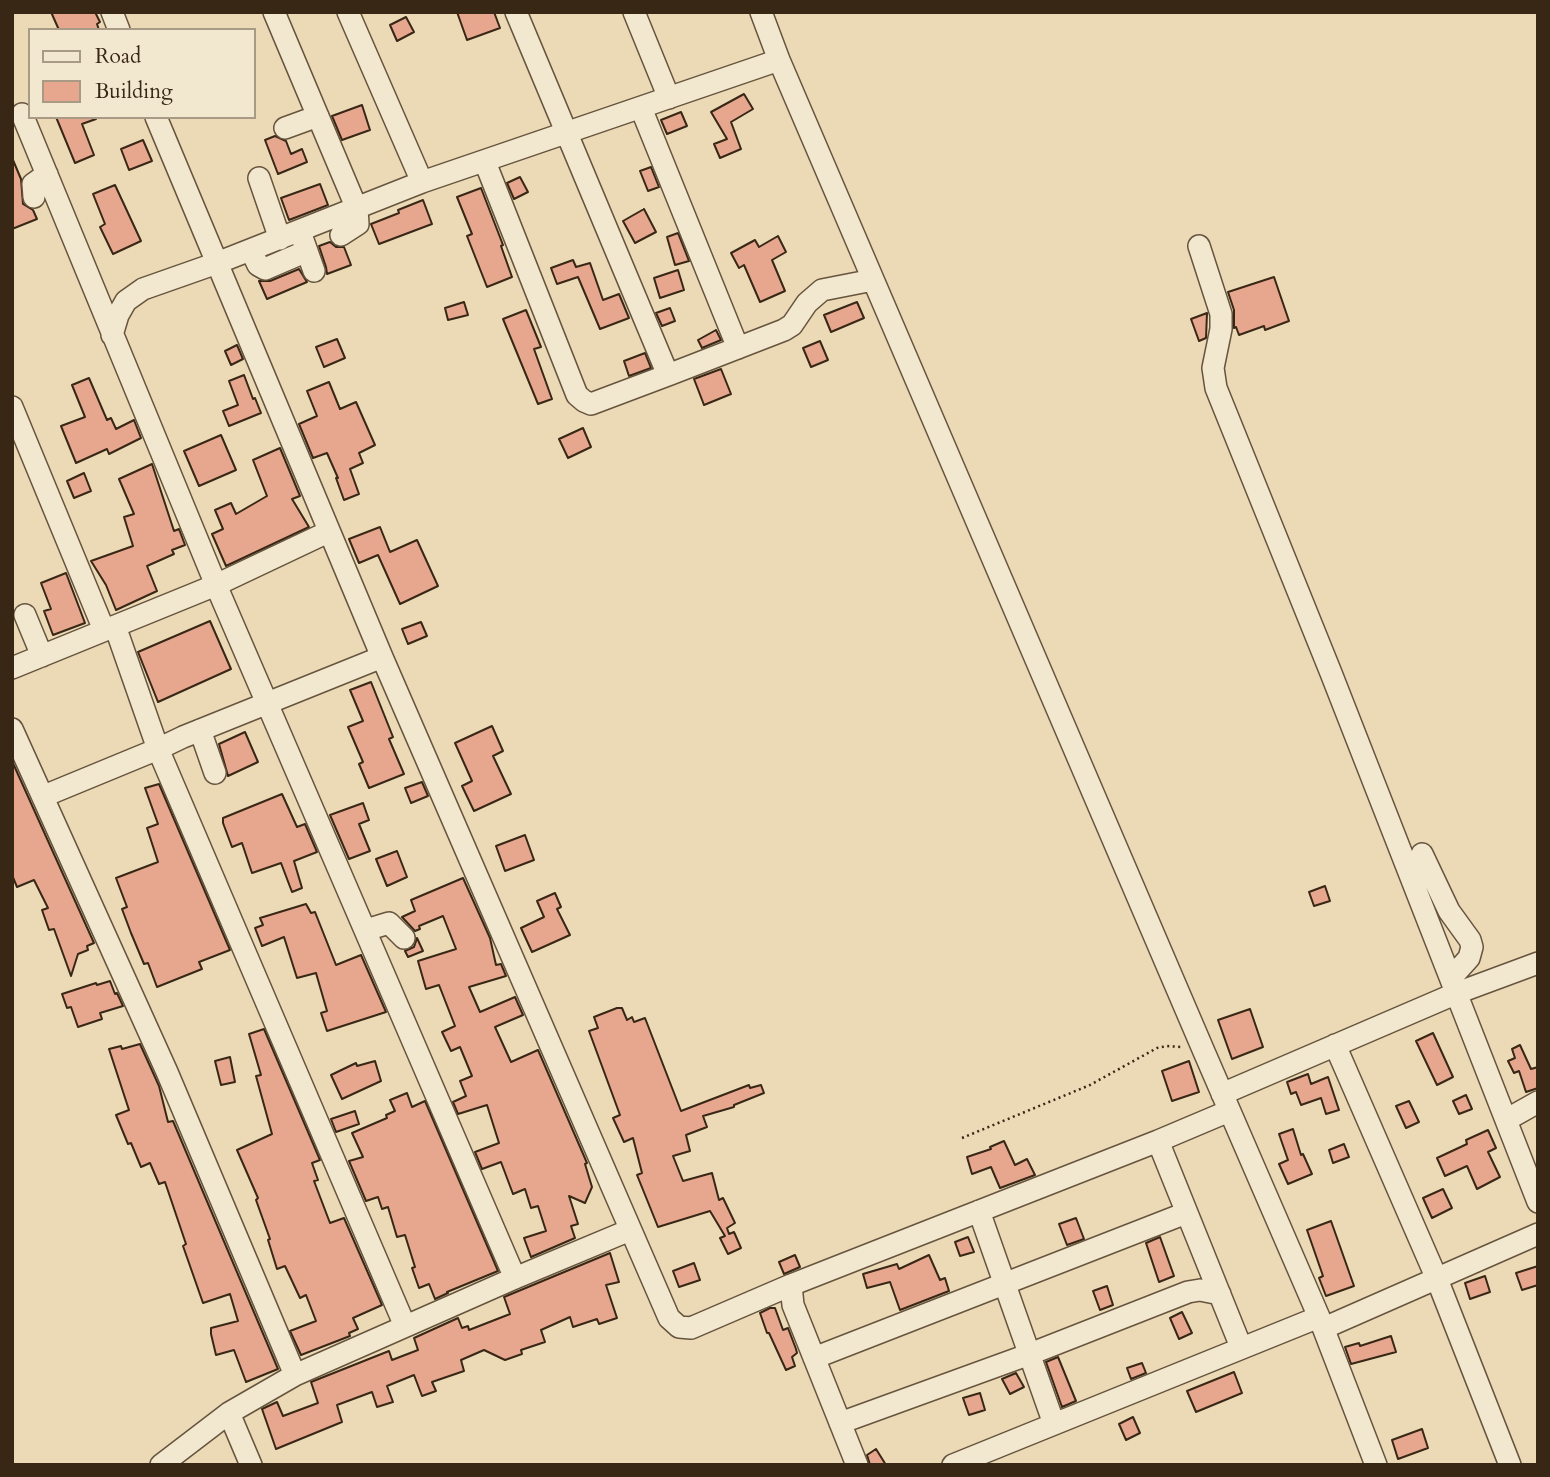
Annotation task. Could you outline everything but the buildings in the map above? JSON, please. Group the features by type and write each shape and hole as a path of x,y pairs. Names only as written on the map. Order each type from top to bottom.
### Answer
{"street":[{"path":"274,12 357,209 358,224 341,235"},
{"path":"348,12 422,182"},
{"path":"516,12 668,375"},
{"path":"634,12 669,98"},
{"path":"761,12 873,280 1322,1322 1376,1465"},
{"path":"251,250 258,264 265,269 357,209 422,182 779,60"},
{"path":"641,108 738,348"},
{"path":"22,114 216,585 515,1278"},
{"path":"285,128 318,116"},
{"path":"157,119 382,657 669,1318 679,1327 691,1328 792,1285 1158,1141 1226,1102 1454,986 1538,963"},
{"path":"485,162 577,395 591,404 784,330 792,325 807,303 822,290 873,280"},
{"path":"34,197 33,184 47,174"},
{"path":"260,178 300,248"},
{"path":"1199,246 1221,314 1221,329 1213,368 1216,388 1331,673 1538,1202"},
{"path":"112,335 126,301 143,289 251,250 300,248"},
{"path":"12,407 109,628 158,750 405,1326"},
{"path":"12,668 216,585 328,532"},
{"path":"25,615 41,656"},
{"path":"44,796 382,657"},
{"path":"12,729 167,1072 295,1375"},
{"path":"200,730 215,773"},
{"path":"1422,854 1448,911 1471,940 1469,958 1454,986"},
{"path":"366,930 389,923 404,938"},
{"path":"1335,1045 1437,1279 1510,1465"},
{"path":"1506,1120 1538,1102"},
{"path":"1158,1141 1241,1347"},
{"path":"979,1211 1054,1423"},
{"path":"814,1358 1186,1213"},
{"path":"161,1465 229,1413 295,1375 630,1230"},
{"path":"953,1465 1241,1347 1322,1322 1437,1279 1538,1234"},
{"path":"792,1285 793,1305 857,1465"},
{"path":"840,1423 1030,1354 1188,1292 1200,1290 1220,1294"},
{"path":"229,1413 251,1465"}],"path":[{"path":"962,1138 1090,1085 1157,1048 1177,1046 1205,1055"}]}
